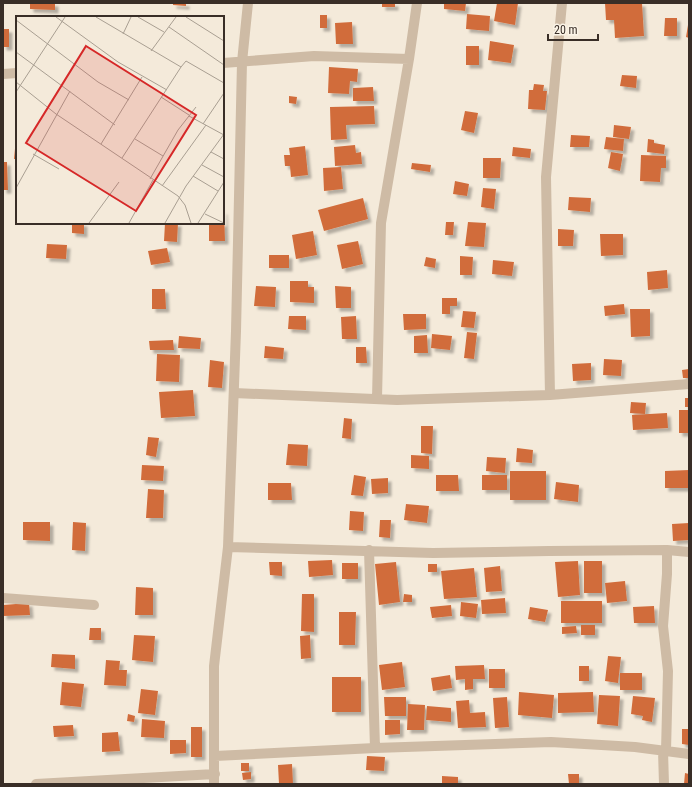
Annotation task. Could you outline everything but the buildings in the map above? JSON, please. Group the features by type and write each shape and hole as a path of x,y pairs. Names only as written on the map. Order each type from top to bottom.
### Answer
{"street":[{"path":"36,784 214,779 214,666 228,547 234,392 242,62 248,3"},
{"path":"377,399 381,223 417,3"},
{"path":"550,395 546,177 562,3"},
{"path":"224,63 314,56 409,59"},
{"path":"3,74 16,73"},
{"path":"234,392 397,400 550,395 689,384"},
{"path":"228,547 433,553 667,550 689,552"},
{"path":"368,550 375,748"},
{"path":"664,784 668,671 663,626 667,574 667,550"},
{"path":"3,598 94,605"},
{"path":"214,756 375,748 551,742 635,748 689,754"}]}
